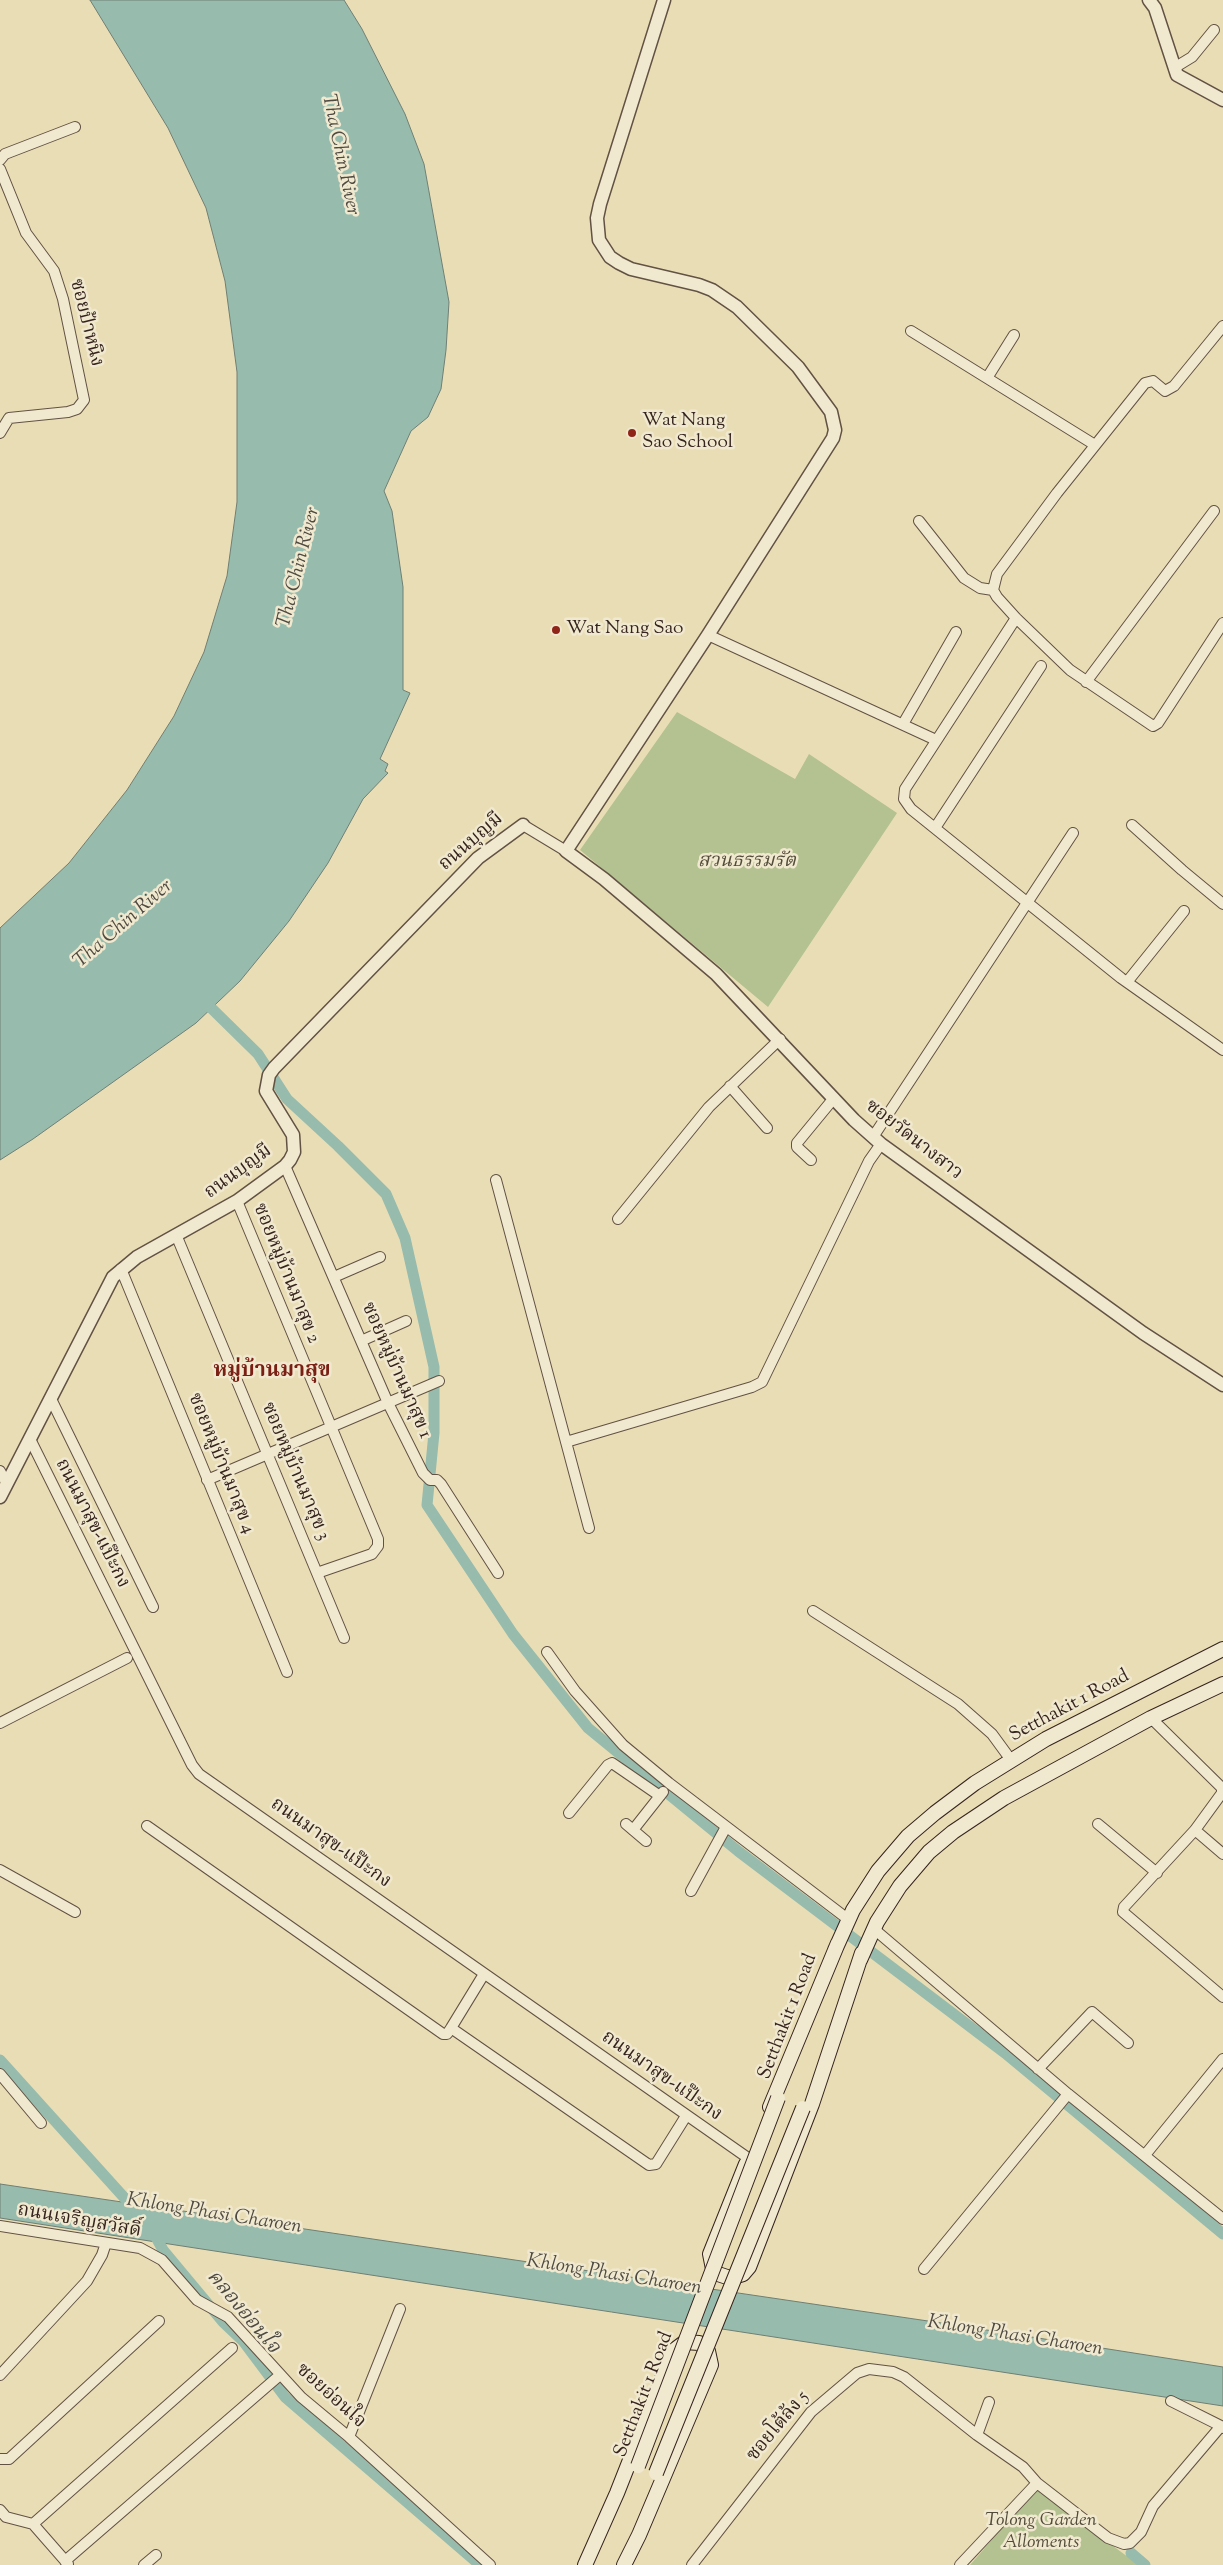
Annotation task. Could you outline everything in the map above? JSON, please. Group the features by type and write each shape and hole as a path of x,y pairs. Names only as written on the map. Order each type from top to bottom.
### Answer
{"main road":[{"name":"Setthakit 1 Road","path":"593,2565 612,2528 638,2466 838,1942 848,1920 878,1871 908,1836 975,1783 1046,1739 1223,1649"},
{"name":"Setthakit 1 Road","path":"616,2565 656,2473 803,2108 862,1953 900,1886 929,1852 953,1832 1004,1798 1151,1718 1223,1684"},
{"path":"838,1942 710,2254 713,2269 725,2277 737,2277 749,2267 812,2104 862,1953"},
{"path":"585,2565 617,2493 673,2351 685,2342 699,2343 708,2351 711,2365 655,2498 624,2565"}],"street":[{"path":"523,825 566,851 708,636 833,438 835,430 832,412 794,362 724,297 699,285 631,268 610,257 599,240 598,218 600,204 664,0"},
{"path":"1149,0 1155,8 1177,75 1223,100"},
{"path":"1174,68 1192,57 1214,30"},
{"path":"0,160 5,154 75,127"},
{"name":"ซอยป้าหนิง","path":"0,169 26,232 54,271 63,299 84,400 78,409 68,412 9,418 0,433"},
{"path":"1223,326 1174,386 1165,391 1153,381 1145,383 1095,445 997,574 993,590 996,597 1016,618 1070,670 1153,726 1158,723 1223,623"},
{"path":"911,331 1095,445"},
{"path":"987,378 1014,335"},
{"path":"1086,682 1214,511"},
{"path":"919,521 964,578 980,588 993,590"},
{"path":"1016,618 905,789 904,799 911,809 1127,982 1223,1050"},
{"path":"903,724 956,632"},
{"path":"708,636 936,740"},
{"path":"935,828 1041,666"},
{"name":"ถนนบุญมี","path":"0,1497 107,1288 121,1269 137,1257 177,1237 237,1201 285,1166 294,1152 295,1143 293,1135 266,1091 272,1072 478,858 523,825"},
{"path":"1132,825 1223,904"},
{"path":"566,1442 752,1387 762,1382 877,1141 1027,902 1073,833"},
{"name":"ซอยวัดนางสาว","path":"566,851 604,879 716,974 877,1141 1143,1333 1223,1384"},
{"path":"1127,982 1184,911"},
{"path":"618,1219 708,1107 780,1039"},
{"path":"730,1086 768,1128"},
{"path":"811,1160 797,1147 797,1143 834,1098"},
{"name":"ซอยหมู่บ้านมาสุข 1","path":"285,1166 388,1403 426,1478 442,1484 498,1573"},
{"path":"496,1180 589,1528"},
{"name":"ซอยหมู่บ้านมาสุข 2","path":"237,1201 330,1428 374,1529 378,1546 372,1554 317,1572"},
{"name":"ซอยหมู่บ้านมาสุข 3","path":"177,1237 344,1638"},
{"path":"334,1276 380,1257"},
{"name":"ซอยหมู่บ้านมาสุข 4","path":"121,1269 287,1672"},
{"path":"361,1340 406,1321"},
{"path":"207,1480 439,1381"},
{"path":"51,1399 154,1607"},
{"name":"ถนนมาสุข-แป๊ะกง","path":"30,1439 192,1765 199,1774 748,2158"},
{"path":"0,1472 6,1484"},
{"path":"813,1611 958,1704 992,1734 1011,1760"},
{"path":"547,1652 576,1691 623,1745 668,1783 848,1920"},
{"path":"0,1722 127,1658"},
{"path":"1151,1718 1222,1788 1220,1798 1194,1830 1124,1907 1123,1912 1223,1998"},
{"path":"570,1813 608,1765 612,1763 660,1796"},
{"path":"646,1841 629,1827 660,1796 668,1783"},
{"path":"1098,1824 1156,1873"},
{"path":"147,1826 443,2034 447,2034 484,1974"},
{"path":"691,1892 726,1826"},
{"path":"1194,1830 1223,1854"},
{"path":"0,1870 75,1912"},
{"path":"874,1929 1068,2094 1223,2219"},
{"path":"1038,2069 1092,2012 1128,2043"},
{"path":"451,2028 650,2165 656,2164 686,2116"},
{"path":"1145,2155 1223,2059"},
{"path":"0,2074 41,2123"},
{"path":"924,2269 1068,2094"},
{"name":"ถนนเจริญสวัสดิ์","path":"0,2226 140,2248 152,2253"},
{"path":"0,2375 87,2280 102,2255 106,2243"},
{"name":"ซอยอ่อนใจ","path":"152,2253 162,2260 197,2300 210,2309 221,2313 240,2328 275,2379 301,2397 349,2437 490,2565"},
{"path":"349,2437 400,2309"},
{"path":"0,2459 9,2459 159,2321"},
{"path":"33,2524 232,2348"},
{"name":"ซอยโต้ล้ง 5","path":"692,2565 810,2412 857,2373 869,2369 881,2369 904,2377 1023,2468 1037,2483 1108,2538 1124,2544 1130,2543 1141,2532 1153,2506 1222,2427"},
{"path":"0,2510 6,2517 33,2524 67,2563 275,2379"},
{"path":"1171,2401 1222,2427"},
{"path":"977,2434 989,2402"},
{"path":"960,2565 1037,2483"},
{"path":"144,2565 156,2555"}],"green space":[{"name":"สวนธรรมรัต","path":"677,712 795,779 809,754 897,813 768,1007 580,850"},
{"name":"Tolong Garden Alloments","path":"1036,2489 1132,2560 1143,2565 970,2565"}],"water":[{"name":"Tha Chin River","path":"90,0 344,0 362,29 405,114 424,164 449,302 446,350 441,389 428,417 411,431 384,491 392,511 403,587 403,690 410,693 380,759 388,764 385,771 388,773 363,799 328,863 289,921 240,981 196,1023 33,1139 0,1160 0,928 69,863 127,790 174,716 204,652 227,576 237,502 237,372 225,281 206,208 168,128"},
{"name":"Khlong Phasi Charoen","path":"0,2184 955,2325 1223,2367 1223,2406 0,2218"}],"waterway":[{"path":"201,998 258,1054 287,1099 386,1194 405,1238 434,1367 434,1433 427,1505 513,1634 588,1728 738,1851 1005,2053 1223,2234"},
{"name":"คลองอ่อนใจ","path":"0,2060 139,2214"},
{"name":"คลองอ่อนใจ","path":"151,2228 163,2250 223,2322 243,2341 285,2397 480,2565"},
{"path":"1131,2553 1145,2565"}],"place":[{"name":"Wat Nang Sao School","path":"632,433"},
{"name":"Wat Nang Sao","path":"556,630"}],"district":[{"name":"หมู่บ้านมาสุข","path":"272,1372"}]}
